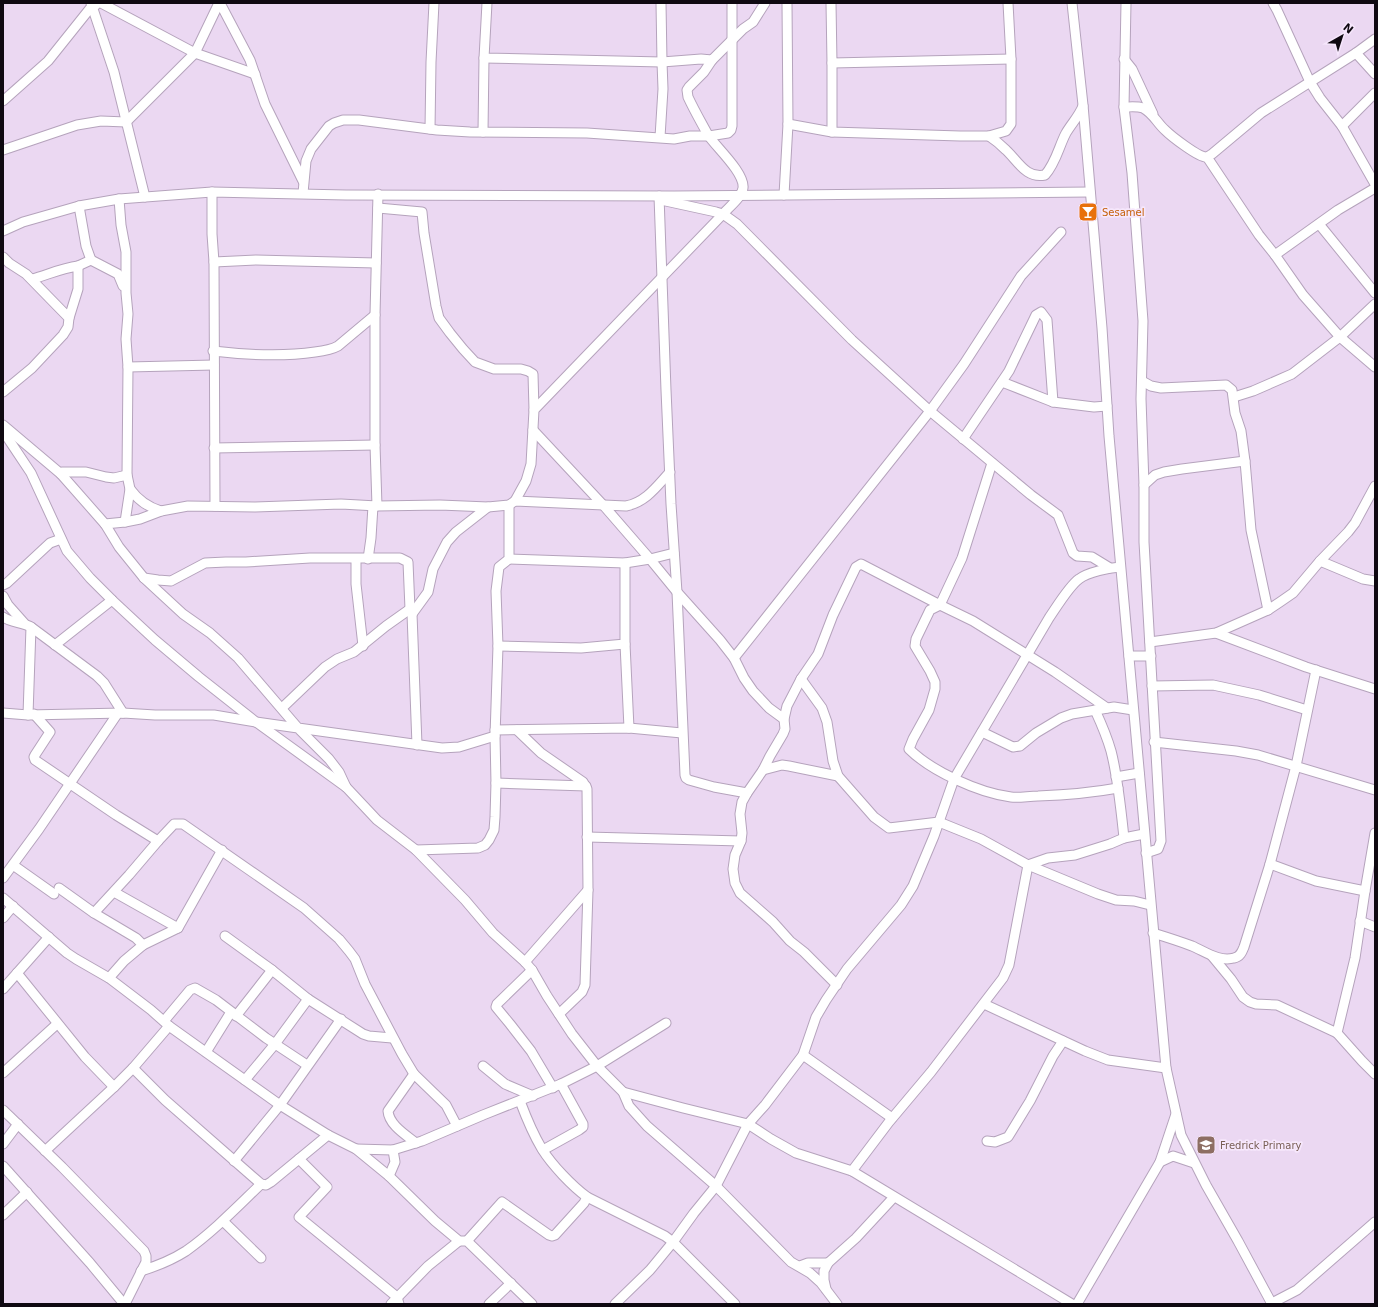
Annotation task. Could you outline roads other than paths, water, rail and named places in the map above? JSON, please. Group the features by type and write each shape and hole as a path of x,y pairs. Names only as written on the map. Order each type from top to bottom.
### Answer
{"street":[{"path":"3,150 77,125 100,121 126,122 195,53 220,3"},
{"path":"220,3 248,56 265,104 303,181"},
{"path":"430,129 434,3"},
{"path":"483,132 484,58 487,3"},
{"path":"660,137 663,89 662,3"},
{"path":"303,193 306,162 311,149 318,139 334,123 343,120 359,120 430,129 470,132 587,133 674,139 690,136 709,136 728,133 732,126 732,3"},
{"path":"534,410 741,195 743,184 739,175 716,143 709,136 693,108 688,97 687,90 709,66 712,60 743,29 753,22 765,3"},
{"path":"784,195 788,124 788,3"},
{"path":"831,3 832,132"},
{"path":"788,124 832,132 989,136 1006,131 1011,124 1011,59 1008,3"},
{"path":"1072,3 1083,105 1120,568 1134,710 1150,905 1166,1068 1181,1135 1194,1163 1272,1304 1297,1290 1375,1222"},
{"path":"1126,3 1124,107 1132,173 1143,320 1142,381 1144,542 1151,656 1154,742 1161,841 1158,849 1146,853"},
{"path":"96,4 195,53 254,74"},
{"path":"3,101 48,61 96,4"},
{"path":"96,4 145,197"},
{"path":"1278,5 1310,82 1320,98 1342,126 1375,184"},
{"path":"1207,157 1261,113 1356,53 1375,39"},
{"path":"1356,53 1375,74"},
{"path":"484,58 662,62 700,59 712,60"},
{"path":"832,63 1011,59"},
{"path":"1124,59 1134,74 1154,116 1164,129 1202,156 1207,157 1259,235 1303,295 1340,338 1375,367"},
{"path":"1342,126 1375,93"},
{"path":"989,136 1031,174 1038,176 1046,175 1054,162 1066,134 1079,115 1083,105"},
{"path":"1124,107 1141,107 1154,116"},
{"path":"1275,255 1338,210 1375,188"},
{"path":"3,230 23,222 79,206 120,199 212,192 659,198 741,195 1090,192"},
{"path":"212,192 214,262 213,352 215,506"},
{"path":"368,559 375,506 375,315 378,194"},
{"path":"659,198 723,214 737,224 852,340 930,411 1031,495 1058,515 1074,554 1077,556 1092,558 1110,568"},
{"path":"659,198 682,733 686,778 714,787 747,793"},
{"path":"120,199 121,225 126,252 126,293 128,314 126,339 128,366 127,475 130,489 125,522"},
{"path":"79,206 86,246 91,260 118,274 126,293"},
{"path":"378,208 422,212 431,278 439,318 475,362 494,368 521,369 533,374 534,410 531,464 526,481 512,503 509,559"},
{"path":"1318,224 1375,293"},
{"path":"734,658 930,411 964,364 1021,276 1061,232"},
{"path":"3,256 9,263 32,278 69,318"},
{"path":"32,278 78,266 91,260"},
{"path":"214,262 263,260 376,263"},
{"path":"3,392 32,368 63,335 68,327 69,318 78,289 78,266"},
{"path":"1234,397 1253,391 1292,374 1340,338 1375,304"},
{"path":"963,439 1002,382 1017,356 1036,315 1041,312 1045,315 1047,320 1053,402"},
{"path":"213,352 269,356 303,354 332,349 338,346 375,315"},
{"path":"128,366 214,366"},
{"path":"1142,381 1152,386 1164,388 1226,384 1232,390 1234,397 1233,406 1241,431 1251,530 1268,610"},
{"path":"1002,382 1053,402 1094,407 1107,406"},
{"path":"3,424 61,474 105,524 119,547 144,578 190,620 214,637 238,658 298,728 329,759 339,772 346,787"},
{"path":"533,430 604,506 720,640 734,658 744,678 753,691 769,708 784,719"},
{"path":"3,431 31,473 67,551 112,600 155,640 256,722 346,787 378,820 416,850 465,900 493,933 532,970 559,1014 597,1066 623,1092 629,1106 647,1126 716,1186 791,1262 810,1273 820,1283 836,1304"},
{"path":"214,448 375,445"},
{"path":"1144,485 1155,476 1164,472 1245,461"},
{"path":"992,463 962,558 940,605 930,610 916,639 916,646 935,682 935,689 929,710 909,749 926,762 954,779 1011,797 1074,794 1118,788"},
{"path":"61,474 62,472 78,471 114,478 127,475"},
{"path":"105,524 140,519 160,511 188,506 255,507 341,504 375,506 440,505 488,507 512,503 626,506 640,502 670,472"},
{"path":"1150,642 1216,633 1268,610 1293,593 1320,560 1356,523 1375,486"},
{"path":"130,489 151,509 160,511"},
{"path":"282,708 325,667 337,659 354,652 386,626 411,612 428,592 434,569 447,542 456,532 488,507"},
{"path":"3,585 50,543 61,539"},
{"path":"416,850 478,848 485,845 494,830 498,646 496,591 498,571 502,564 509,559 625,563 650,559 674,552"},
{"path":"144,578 171,581 205,564 226,562 310,558 400,558 408,562 417,745"},
{"path":"356,559 356,584 363,646"},
{"path":"1320,560 1363,579 1375,581"},
{"path":"625,563 625,644 629,728"},
{"path":"837,985 773,922 740,893 733,869 735,855 741,841 742,833 740,814 742,802 784,734 784,719 787,706 801,679 818,654 833,615 856,566 861,564 973,621 1028,655 1107,708"},
{"path":"615,1304 650,1270 673,1242 694,1212 716,1186 748,1124 765,1105 803,1055 816,1016 826,1000 847,969 901,905 913,886 939,822 954,779 1049,618 1079,579 1110,568 1120,568"},
{"path":"55,645 112,600"},
{"path":"4,601 28,625 101,679 120,713"},
{"path":"3,617 8,620 28,625"},
{"path":"28,625 31,714 50,732 34,757 35,760 116,815 158,841"},
{"path":"1216,633 1316,670 1375,689"},
{"path":"498,646 581,648 625,644"},
{"path":"1129,656 1151,656"},
{"path":"1153,933 1193,946 1212,956 1236,958 1240,955 1270,864 1296,766 1316,670"},
{"path":"801,679 822,708 827,722 833,761 838,776 882,824 889,828 939,822 980,839 1028,864 1098,894 1116,900 1150,905"},
{"path":"1152,686 1213,685 1259,695 1307,710"},
{"path":"982,732 1013,748 1020,746 1036,733 1061,718 1072,714 1114,707 1134,710"},
{"path":"1095,710 1103,727 1111,752 1120,800 1124,838"},
{"path":"3,713 120,713 155,715 214,714 256,722 442,748 459,747 495,733 517,730 629,728 682,733"},
{"path":"3,878 120,713"},
{"path":"517,730 541,753 583,782 586,786 588,890 585,985 582,992 559,1014"},
{"path":"1154,742 1236,751 1258,755 1375,790"},
{"path":"1138,763 1156,763"},
{"path":"763,770 790,766 838,776"},
{"path":"1116,777 1138,773"},
{"path":"496,783 586,786"},
{"path":"94,913 174,824 183,824 304,908 334,934 349,950 355,959 365,984 392,1038 414,1074 446,1105 457,1126"},
{"path":"1336,1033 1355,958 1375,833"},
{"path":"1028,864 1048,858 1075,856 1124,838 1144,834"},
{"path":"587,837 741,841"},
{"path":"109,978 124,961 143,945 178,928 222,850"},
{"path":"852,1171 892,1118 931,1072 1003,978 1009,965 1028,864"},
{"path":"1270,864 1316,881 1365,891"},
{"path":"13,865 136,938 143,945"},
{"path":"525,962 588,890"},
{"path":"114,892 178,928"},
{"path":"3,898 76,959 109,978 166,1024 280,1105 328,1135 356,1149 389,1176 435,1221 463,1241 532,1304"},
{"path":"3,918 13,906"},
{"path":"1360,921 1375,927"},
{"path":"225,936 272,970 308,999 366,1035 392,1038"},
{"path":"3,989 49,937"},
{"path":"1212,956 1243,997 1256,1004 1278,1005 1336,1033 1375,1074"},
{"path":"206,1052 234,1014 272,970"},
{"path":"532,970 497,1004 496,1008 531,1051 583,1124 582,1127 543,1150"},
{"path":"17,973 85,1057 114,1087"},
{"path":"45,1151 133,1068 192,988 210,996 307,1066"},
{"path":"245,1080 275,1044 308,999"},
{"path":"984,1004 1063,1041 1108,1060 1166,1068"},
{"path":"234,1161 280,1105 341,1019"},
{"path":"356,1149 393,1150 416,1144 557,1086 597,1066 666,1023"},
{"path":"3,1074 57,1024"},
{"path":"987,1141 995,1142 1008,1138 1030,1101 1053,1056 1063,1041"},
{"path":"803,1055 892,1118"},
{"path":"483,1066 505,1084 533,1096"},
{"path":"133,1068 164,1100 261,1184 268,1184 328,1135"},
{"path":"414,1074 388,1111 388,1116 391,1121 416,1144"},
{"path":"623,1092 748,1124 796,1153 852,1171 1072,1304"},
{"path":"520,1101 527,1119 543,1150 577,1190 587,1197 665,1236 673,1242 732,1303"},
{"path":"3,1110 144,1251 146,1262 124,1304 90,1263 3,1166"},
{"path":"1077,1304 1160,1162 1176,1114"},
{"path":"3,1144 18,1124"},
{"path":"389,1176 395,1162 393,1150"},
{"path":"1160,1162 1173,1156 1178,1156 1194,1163"},
{"path":"299,1159 326,1187 298,1217 395,1302 428,1266 463,1241 502,1202 552,1236 555,1235 584,1203 587,1197"},
{"path":"141,1271 165,1262 182,1253 222,1221 261,1184"},
{"path":"3,1215 27,1192"},
{"path":"826,1292 824,1271 828,1263 856,1238 894,1197"},
{"path":"222,1221 261,1258"},
{"path":"800,1266 808,1263 828,1263"},
{"path":"489,1304 510,1283"}],"place":[{"name":"Sesamel","path":"1088,212"},
{"name":"Fredrick Primary","path":"1206,1145"}]}
